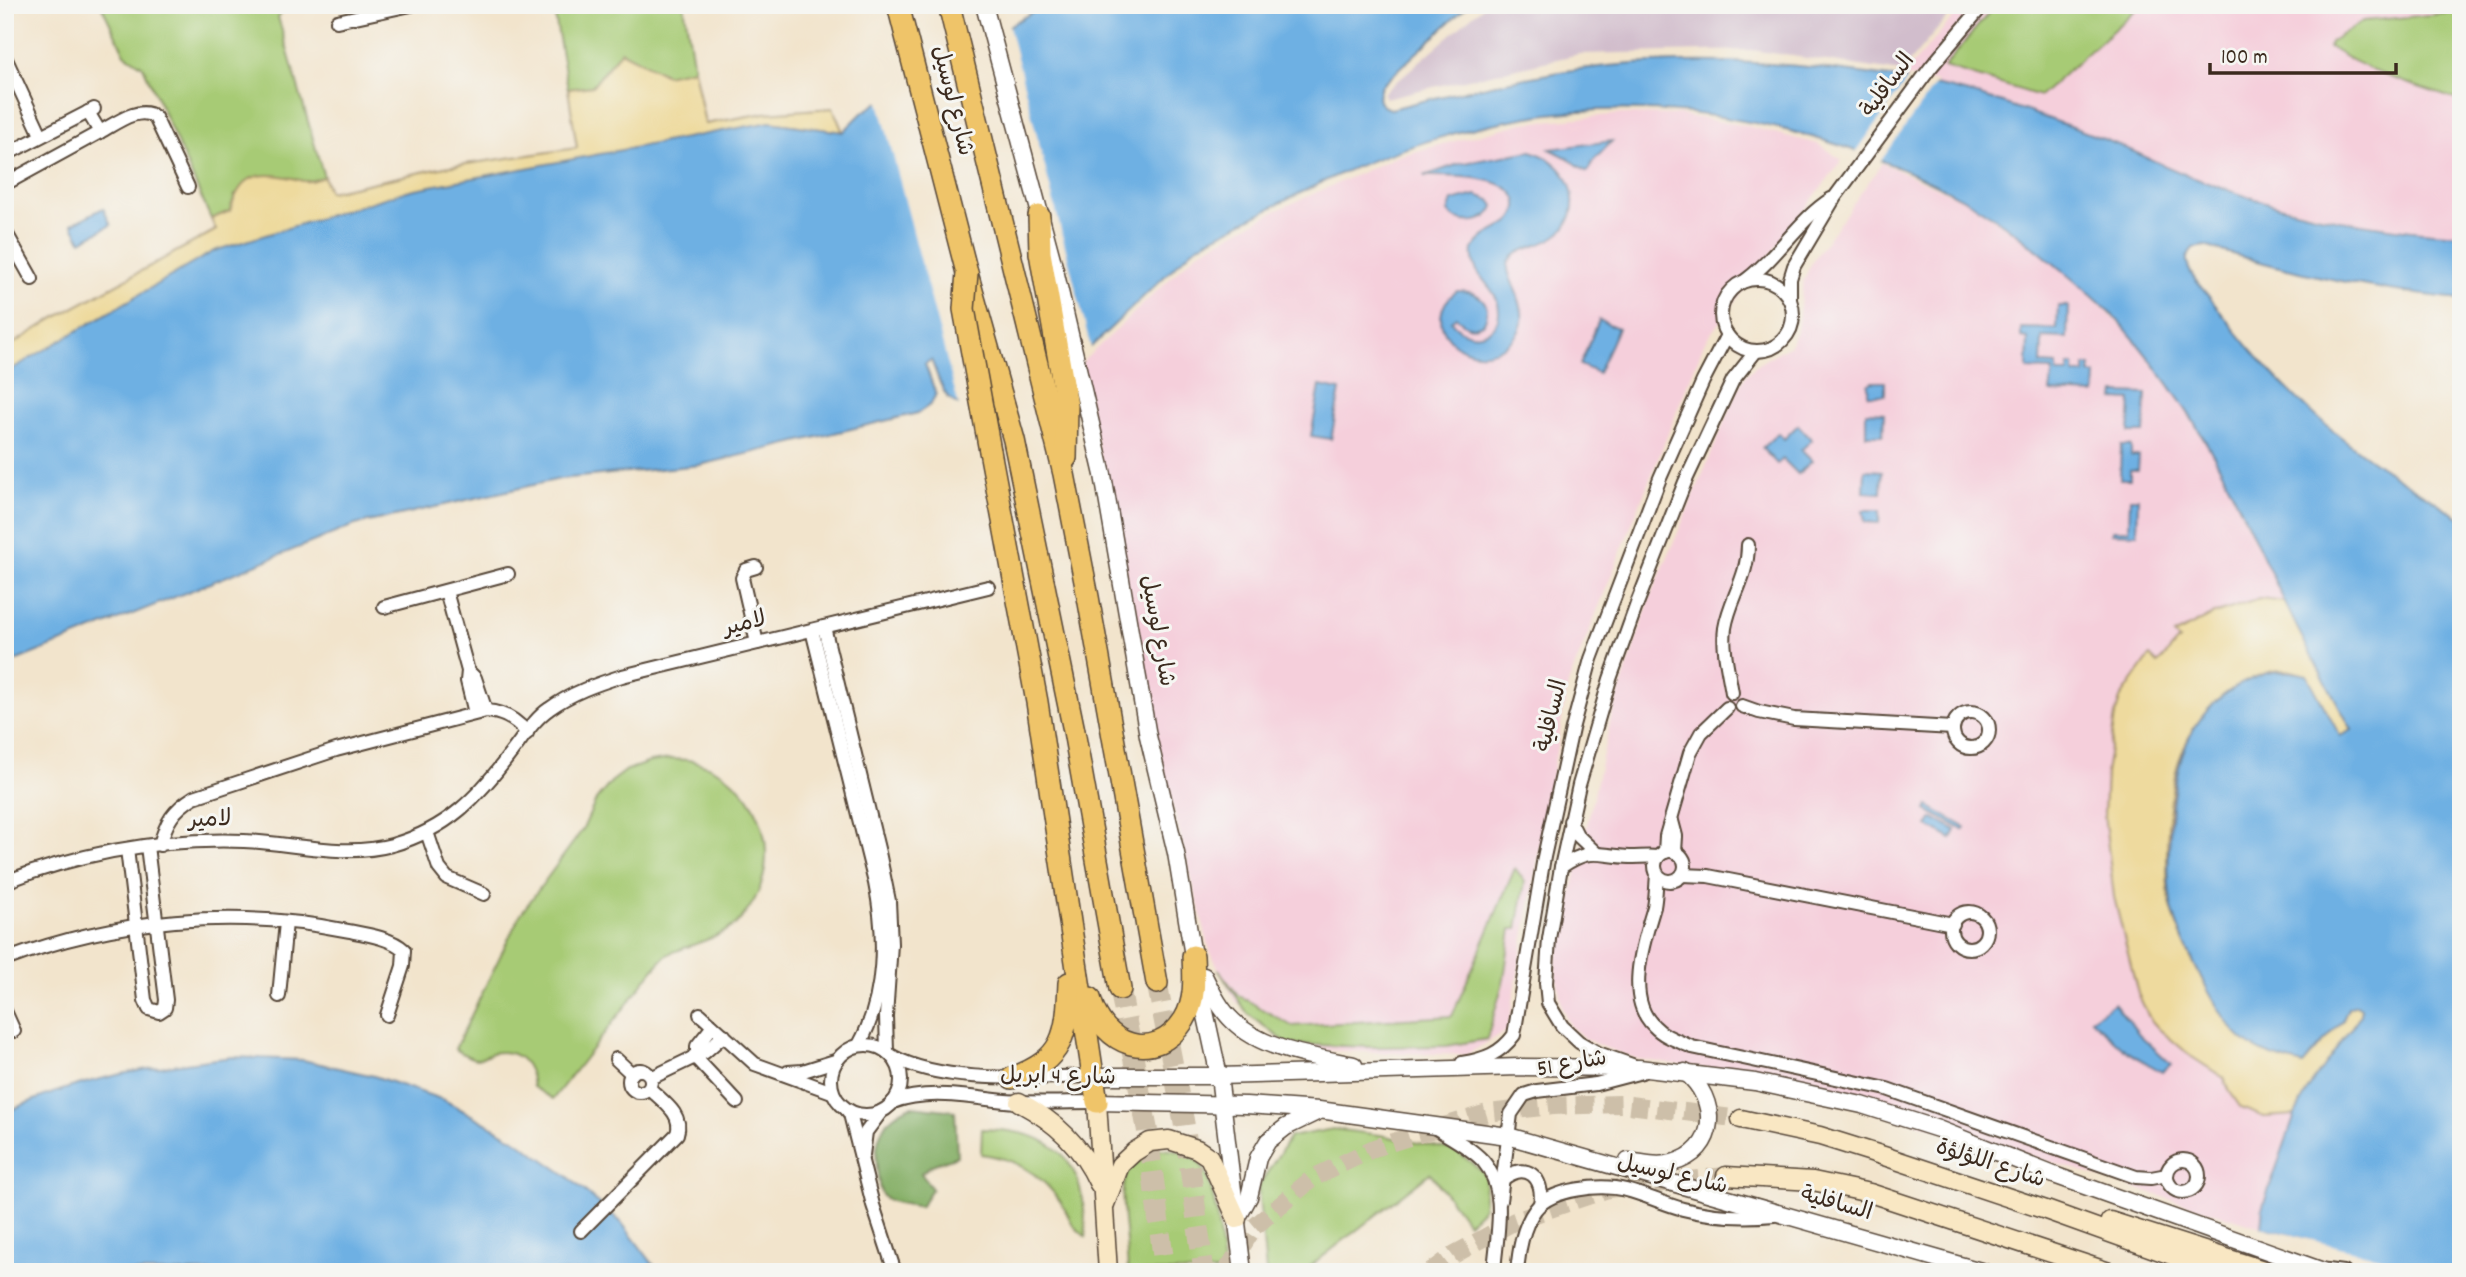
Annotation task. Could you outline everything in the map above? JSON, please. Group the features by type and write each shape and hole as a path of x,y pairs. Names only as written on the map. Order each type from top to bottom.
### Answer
{"highway":[{"name":"شارع لوسيل","path":"898,5 967,273 1014,440 1074,731 1120,989"},
{"name":"شارع لوسيل","path":"949,5 1067,406 1063,474 1088,597 1157,983"},
{"path":"1039,216 1040,253 1067,406"},
{"path":"967,273 964,309 1037,702 1097,1102"},
{"path":"1073,932 1093,1009 1100,1023 1109,1033 1134,1045 1163,1040 1175,1031 1185,1018 1194,986 1194,956"},
{"path":"1012,1078 1043,1064 1062,1039 1069,1013 1073,932"}],"main road":[{"path":"1019,1102 1052,1121 1079,1148 1095,1175 1105,1204"},
{"path":"1097,1102 1108,1272"},
{"name":"شارع اللؤلؤة","path":"1741,1119 1820,1136 2046,1210 2219,1272"},
{"path":"1105,1204 1120,1165 1150,1142 1169,1140 1197,1149 1209,1157 1237,1219"},
{"path":"1726,1177 1794,1179 1870,1193 2105,1271"},
{"path":"2046,1210 2088,1214 2270,1272"}],"street":[{"path":"337,20 411,5"},
{"path":"984,5 1039,216"},
{"name":"السافلية","path":"1790,300 1790,279 1794,265 1835,197 1931,67 1983,5"},
{"path":"5,57 41,135"},
{"path":"5,155 91,111 100,132"},
{"path":"5,184 100,132 148,112 155,117 188,187"},
{"name":"السافلية","path":"1745,280 1762,268 1817,208 1835,197"},
{"path":"5,231 32,279"},
{"path":"1745,280 1766,280 1784,291 1790,300 1793,318 1787,335 1774,347 1756,351 1740,346 1727,335 1721,318 1724,299 1730,290 1745,280"},
{"name":"السافلية","path":"1428,1070 1482,1059 1500,1052 1514,1035 1537,894 1572,729 1591,659 1660,478 1703,380 1727,335"},
{"name":"السافلية","path":"1645,1069 1598,1054 1579,1042 1562,1026 1548,1003 1546,983 1549,939 1570,821 1589,749 1628,627 1685,482 1733,380 1756,351"},
{"name":"شارع لوسيل","path":"1067,406 1103,475 1146,722 1176,853 1219,1076 1243,1272"},
{"path":"1732,693 1725,630 1745,573 1748,545"},
{"path":"756,566 746,570 741,578 757,643"},
{"path":"384,607 508,574"},
{"name":"لامير","path":"5,882 96,853 154,846 245,841 358,850 390,845 427,832 471,802 548,709 590,687 622,676 988,587"},
{"path":"446,591 468,671 475,678 480,712 495,712 513,719 527,733"},
{"path":"1606,618 1628,627"},
{"path":"818,629 855,778 879,901 886,958 886,1016 890,1054 899,1068 901,1082 893,1102 881,1111 866,1132 863,1166"},
{"path":"1728,695 1740,695 1742,706 1738,711 1727,708 1725,701 1728,695"},
{"path":"1742,706 1794,719 1953,728"},
{"path":"1727,708 1701,733 1690,753 1675,802 1672,821 1676,836 1643,944 1638,987 1641,1003 1652,1025 1670,1038 1692,1047 1887,1089 2136,1177 2167,1175"},
{"name":"لامير","path":"154,846 172,814 194,797 323,754 480,712"},
{"path":"1570,821 1577,835 1595,852"},
{"path":"427,832 439,867 447,878 484,894"},
{"path":"127,849 145,1000 149,1009 159,1012 165,1008 166,1000 157,923 154,846"},
{"path":"1561,867 1577,857 1595,852 1668,865 1697,867 1708,876 1953,924"},
{"path":"5,960 64,940 136,925 195,919 286,922 343,930 402,947 405,959 387,1015"},
{"path":"279,996 286,922"},
{"path":"1194,956 1217,1001 1234,1023 1286,1051 1380,1070"},
{"path":"859,1045 875,1007 886,958"},
{"path":"5,1011 14,1031"},
{"path":"699,1014 755,1064 781,1072 803,1071 835,1061 846,1051 859,1045 874,1046 890,1054"},
{"path":"713,1026 697,1046 696,1055 737,1102"},
{"path":"581,1231 679,1130 676,1114 650,1083 643,1070 632,1074 629,1082 633,1089 641,1092 650,1083 707,1050 724,1035"},
{"name":"شارع 4 ابريل","path":"890,1054 912,1066 934,1071 1012,1078 1219,1076"},
{"path":"616,1059 632,1074"},
{"path":"835,1061 831,1071 832,1092 850,1114 879,1227 895,1272"},
{"name":"السافلية","path":"1219,1076 1519,1067 1645,1069 1685,1072 1790,1089 1898,1116 1938,1129 2054,1175 2322,1270"},
{"path":"771,1069 832,1092"},
{"name":"شارع 51","path":"1494,1272 1511,1114 1524,1095 1596,1084 1645,1069"},
{"path":"932,1095 934,1071"},
{"path":"1573,1154 1655,1165 1681,1160 1693,1153 1707,1131 1710,1117 1703,1091 1685,1072"},
{"name":"شارع 4 ابريل","path":"893,1102 912,1096 932,1095 1019,1102 1223,1105"},
{"name":"السافلية","path":"1223,1105 1320,1110 1508,1136 1984,1272"},
{"path":"847,1110 864,1115 881,1111"},
{"path":"1237,1219 1250,1197 1258,1158 1268,1141 1286,1127 1320,1110"},
{"path":"1430,1124 1483,1162 1492,1174 1500,1200"},
{"path":"1503,1179 1510,1173 1520,1171 1536,1178 1541,1187 1540,1204 1525,1228 1517,1272"},
{"name":"شارع لوسيل","path":"1540,1204 1577,1189 1614,1187 1684,1209 1719,1216 1743,1218 1784,1214"},
{"path":"2322,1270 2344,1272"}],"shaded area":[{"path":"1485,5 1958,5 1901,72 1752,50 1579,54 1385,98 1383,93"},
{"path":"1964,5 2461,5 2461,235 2423,233 2348,221 2270,203 2197,179 2056,121 1945,87 1900,79"},
{"path":"1623,114 1679,115 1747,126 1818,144 1842,160 1705,341 1568,684 1508,1030 1466,1055 1311,1050 1235,1001 1210,951 1161,760 1081,363 1198,252 1275,211 1398,156 1523,123"},
{"path":"1882,163 1970,203 2028,242 2081,286 2131,336 2179,400 2216,460 2291,617 2343,1020 2263,1206 2261,1227 1973,1138 1737,1073 1637,1059 1584,1038 1571,1027 1562,1008 1555,967 1611,718 1649,601 1739,388 1746,375 1758,364 1790,345 1797,332 1803,281 1813,260"}],"green space":[{"path":"101,5 287,5 278,17 324,177 306,182 292,178 235,195 230,211 211,219 143,66 125,54"},
{"path":"553,5 684,5 694,69 666,75 621,51 592,86 568,89"},
{"path":"1995,5 2141,5 2040,96 1944,67"},
{"path":"2461,12 2461,101 2376,72 2329,47 2330,42 2363,21"},
{"path":"670,759 693,761 720,772 739,787 754,806 763,828 766,852 764,876 755,899 740,920 721,934 667,955 650,973 553,1099 533,1087 526,1064 516,1055 501,1052 476,1059 455,1049 520,915 583,829 596,800 611,782 627,770"},
{"path":"1515,868 1525,882 1517,929 1511,929 1504,979 1487,1039 1446,1046 1288,1044 1248,1014 1218,969 1238,995 1292,1026 1452,1016"},
{"path":"912,1106 955,1111 957,1156 932,1165 921,1173 932,1189 920,1207 895,1202 883,1196 879,1187 877,1164 878,1143 885,1125 892,1117"},
{"path":"982,1129 1031,1136 1049,1144 1062,1155 1073,1170 1080,1188 1086,1237 1073,1224 1053,1191 1035,1175 1005,1159 981,1154"},
{"path":"1333,1129 1380,1135 1457,1151 1486,1175 1483,1208 1468,1223 1430,1173 1303,1272 1266,1272 1258,1187 1290,1137"},
{"path":"1159,1149 1174,1150 1187,1155 1203,1168 1213,1195 1224,1272 1128,1272 1123,1207 1125,1177 1136,1163"}],"sand":[{"path":"621,51 666,75 694,69 705,124 765,113 833,108 843,132 770,122 5,373 5,349 51,320 216,230 211,219 230,211 239,190 251,178 269,175 312,181 324,177 329,192 445,167 577,148 568,89 593,86"},
{"path":"2259,599 2285,602 2352,731 2340,736 2307,675 2289,670 2273,671 2246,682 2208,711 2189,737 2174,781 2167,857 2171,906 2183,941 2200,975 2241,1038 2343,1020 2348,1008 2356,1005 2361,1007 2361,1014 2308,1089 2295,1115 2264,1117 2241,1108 2224,1078 2192,1057 2150,1019 2138,994 2114,897 2104,814 2106,773 2115,716 2120,699 2150,656 2158,664 2179,640 2174,635 2214,614"}],"water":[{"path":"1045,5 1468,5 1381,86 1378,94 1380,104 1391,109 1508,81 1613,65 1712,62 1778,64 1844,71 1921,82 1996,101 2056,121 2176,171 2261,201 2360,224 2461,235 2461,299 2332,279 2205,246 2193,248 2187,260 2193,276 2226,319 2259,359 2314,414 2367,457 2461,518 2461,1272 2425,1272 2261,1227 2263,1206 2295,1115 2308,1089 2361,1014 2361,1008 2356,1005 2348,1008 2343,1020 2303,1065 2270,1055 2241,1038 2221,1012 2199,974 2174,916 2168,860 2174,789 2185,748 2206,712 2221,697 2258,676 2281,671 2307,675 2340,736 2352,730 2297,628 2235,498 2188,413 2126,329 2091,295 1994,217 1918,176 1866,155 1755,123 1699,114 1642,110 1585,111 1528,117 1428,141 1377,158 1331,178 1206,241 1192,250 1066,371 974,410 949,398 931,360 925,364 936,394 931,404 918,413 700,465 560,479 355,525 5,665 5,373 214,251 410,190 770,122 843,132 862,113 886,97"},
{"path":"1612,141 1587,172 1550,149"},
{"path":"1531,151 1555,164 1564,173 1573,197 1571,216 1558,235 1521,251 1509,262 1508,269 1522,313 1521,326 1515,337 1501,348 1487,353 1472,352 1449,339 1441,316 1446,303 1457,291 1464,291 1482,299 1487,316 1484,323 1472,327 1456,317 1451,321 1456,327 1463,332 1479,334 1492,328 1497,322 1498,303 1476,268 1473,249 1488,234 1512,219 1517,202 1510,191 1489,181 1424,176 1459,164"},
{"path":"1476,195 1490,200 1494,206 1486,217 1465,221 1448,212 1452,201"},
{"path":"103,208 111,225 81,241 72,224"},
{"path":"2058,306 2068,306 2067,338 2042,337 2041,364 2057,365 2057,373 2068,373 2069,365 2074,365 2074,374 2085,374 2085,366 2091,366 2090,374 2096,375 2095,394 2050,392 2053,370 2027,369 2028,338 2021,337 2021,328 2057,329"},
{"path":"1599,320 1618,328 1598,373 1580,365"},
{"path":"1872,382 1885,382 1885,395 1868,395 1868,385"},
{"path":"1320,386 1340,390 1331,439 1311,436"},
{"path":"2115,393 2146,394 2144,433 2129,433 2131,400 2114,399"},
{"path":"1866,412 1884,413 1883,435 1866,435"},
{"path":"1798,425 1812,440 1801,450 1812,461 1798,474 1783,459 1777,464 1762,448 1778,433 1784,439"},
{"path":"2121,446 2131,446 2131,456 2139,456 2138,470 2130,470 2130,479 2120,479"},
{"path":"1865,470 1882,471 1881,493 1864,492"},
{"path":"2130,498 2138,498 2137,534 2112,533 2112,530 2129,530"},
{"path":"1863,510 1880,510 1879,523 1865,522"},
{"path":"1928,806 1965,827 1963,830 1926,810"},
{"path":"1933,818 1956,830 1952,839 1928,826"},
{"path":"2114,1003 2139,1034 2171,1064 2162,1072 2125,1050 2091,1019"},
{"path":"233,1057 303,1060 374,1076 444,1100 513,1138 566,1175 621,1222 659,1272 5,1272 5,1113 60,1091 116,1075"}],"pier":[{"path":"1008,22 1092,352 1068,374 992,411 974,413 960,410 878,98"},
{"path":"1909,77 1937,82 1878,165 1854,155"},
{"path":"2261,1227 2379,1257 2425,1272 2413,1272 2260,1230"}],"tunnel":[{"path":"1157,983 1184,1123 1204,1272"},
{"path":"1120,989 1147,1128 1165,1272"},
{"path":"1226,1272 1254,1227 1313,1178 1374,1148 1487,1113 1553,1106 1622,1104 1741,1119"},
{"path":"1431,1272 1455,1254 1515,1221 1608,1189 1726,1176"}]}
